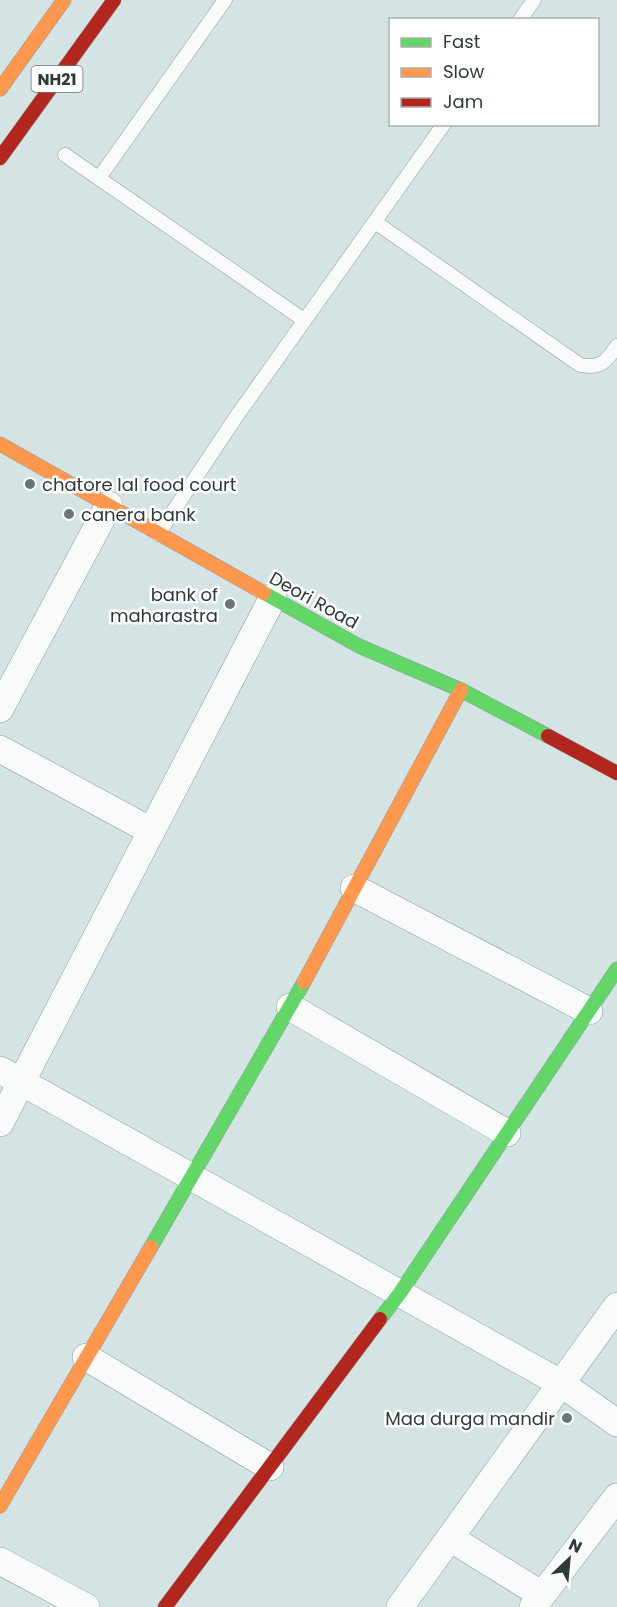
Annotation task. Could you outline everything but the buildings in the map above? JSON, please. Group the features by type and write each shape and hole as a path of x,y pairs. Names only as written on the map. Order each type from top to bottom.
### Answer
{"main road":[{"name":"NH21","path":"0,89 64,0"},
{"name":"NH21","path":"0,158 114,0"},
{"name":"Deori Road","path":"0,444 359,646 461,690 617,773"},
{"path":"0,1506 290,1007 461,690"},
{"path":"165,1607 400,1293 617,969"}],"street":[{"path":"0,709 109,505"},
{"path":"0,1123 11,1076 151,831 273,597"},
{"path":"0,749 151,831"},
{"path":"354,888 589,1011"},
{"path":"290,1007 507,1133"},
{"path":"11,1076 562,1384 617,1423"},
{"path":"400,1607 617,1306"},
{"path":"86,1357 270,1467"},
{"path":"450,1538 537,1601 617,1497"},
{"path":"0,1561 86,1607"}],"lane":[{"path":"99,178 225,0"},
{"path":"521,18 534,0"},
{"path":"158,534 236,417 443,126"},
{"path":"65,155 304,320"},
{"path":"375,222 580,364 592,367 603,363 617,346"}],"traffic: fast":[{"path":"264,593 359,646 461,690 548,736"},
{"path":"380,1319 400,1293 617,969"},
{"path":"151,1247 304,982"}],"traffic: slow":[{"path":"0,89 64,0"},
{"path":"0,444 264,593"},
{"path":"304,982 461,690"},
{"path":"0,1506 151,1247"}],"traffic: jam":[{"path":"0,158 114,0"},
{"path":"548,736 617,773"},
{"path":"165,1607 380,1319"}],"place":[{"name":"chatore lal food court","path":"30,484"},
{"name":"canera bank","path":"69,514"},
{"name":"bank of maharastra","path":"230,604"},
{"name":"Maa durga mandir","path":"567,1418"}]}
